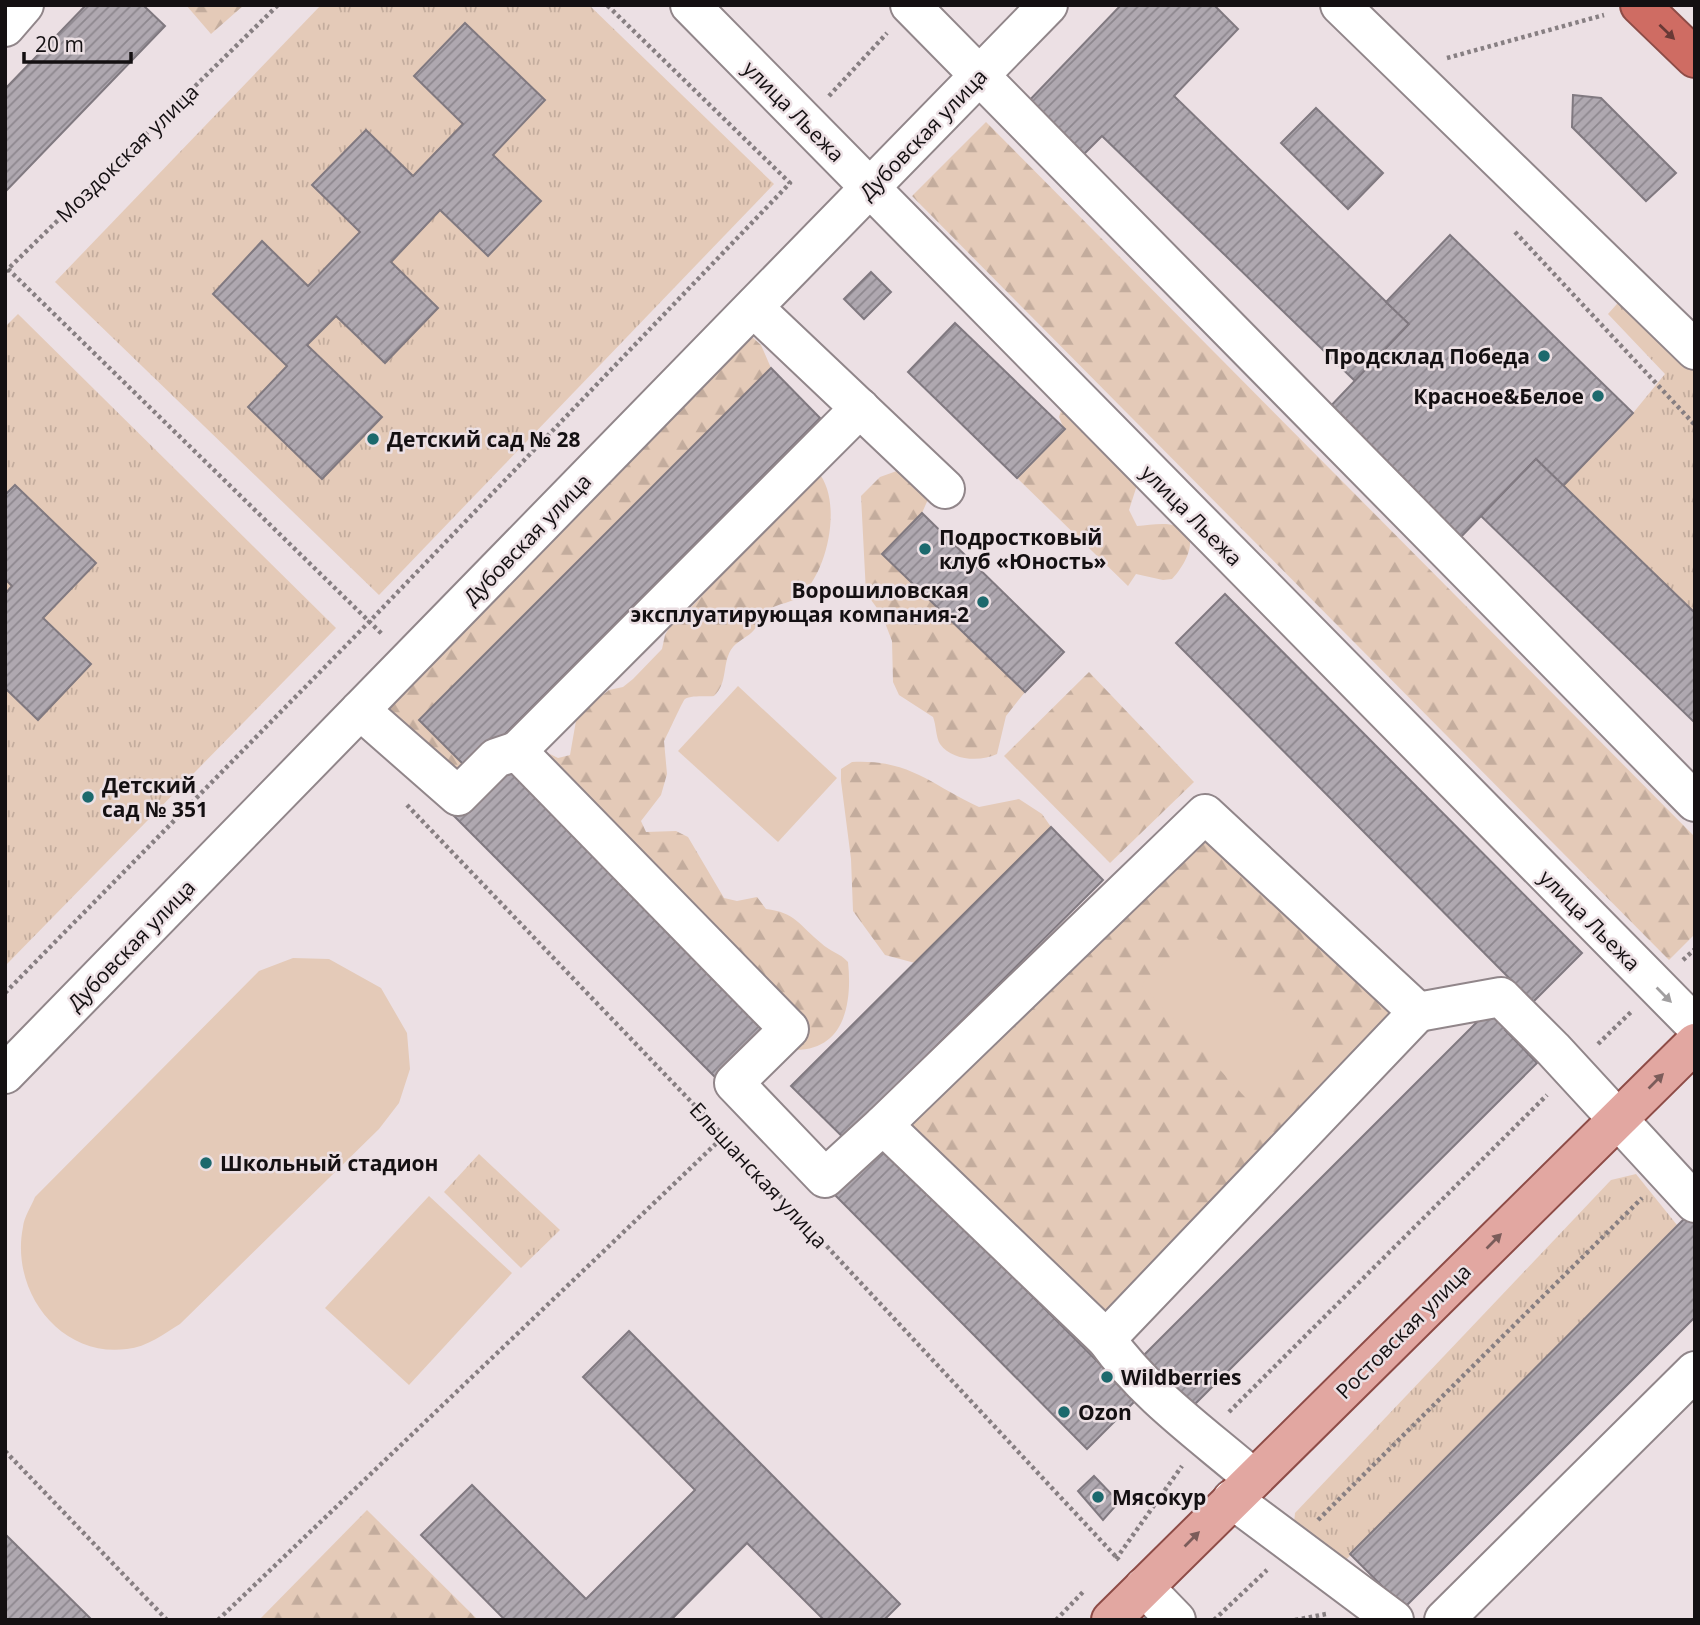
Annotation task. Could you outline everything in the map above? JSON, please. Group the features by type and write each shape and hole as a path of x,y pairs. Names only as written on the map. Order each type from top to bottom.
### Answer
{"highway":[{"path":"1625,10 1695,58"}],"main road":[{"name":"Ростовская улица","path":"1111,1620 1695,1043"}],"street":[{"path":"5,27 24,5"},
{"name":"улица Льежа","path":"690,5 1695,1025"},
{"name":"Дубовская улица","path":"5,1074 1048,5"},
{"path":"1340,5 1695,350"},
{"path":"911,6 1695,802"},
{"path":"756,305 754,308 945,489"},
{"path":"360,710 458,796 496,758 517,751 860,408"},
{"path":"517,751 789,1029 734,1083 825,1178 1205,814 1418,1012"},
{"path":"1106,1339 1418,1012 1501,998 1695,1203"},
{"path":"883,1125 1106,1339 1128,1370 1147,1389 1204,1436 1243,1489 1293,1545 1394,1620"},
{"path":"1444,1620 1695,1371"},
{"path":"1144,1587 1176,1620"}],"path":[{"name":"Моздокская улица","path":"7,271 278,5"},
{"path":"5,993 369,622 790,183 607,5"},
{"path":"806,122 911,6"},
{"path":"1406,70 1625,10"},
{"path":"7,271 408,660"},
{"name":"Ельшанская улица","path":"401,799 724,1136 1144,1587"},
{"path":"1108,1566 1204,1436 1695,949"},
{"path":"218,1620 724,1136"},
{"path":"1214,1620 1293,1545 1667,1173"},
{"path":"5,1451 167,1620"},
{"path":"1056,1620 1090,1584"}],"green space":[{"path":"186,5 244,5 211,34"},
{"name":"Детский сад № 28","path":"321,5 589,5 774,184 379,595 55,282"},
{"path":"986,122 1695,837 1695,934 1669,960 912,196"},
{"path":"1624,296 1695,367 1695,613 1563,486 1633,413 1665,374 1608,314"},
{"name":"Детский сад № 351","path":"18,314 336,628 5,966 5,327"},
{"path":"751,336 761,345 771,368 420,720 469,769 461,776 390,711 390,702"},
{"path":"1062,408 1138,482 1129,510 1137,526 1172,525 1185,530 1189,536 1186,559 1172,579 1163,580 1136,574 1128,586 1017,478 1064,429 1059,417"},
{"path":"905,468 929,497 922,513 883,554 1025,692 1006,716 997,754 990,757 959,757 945,750 940,744 933,717 899,695 893,682 892,641 882,615 866,593 861,496 880,477"},
{"path":"818,472 826,485 831,518 825,554 818,571 800,596 770,609 752,632 733,647 727,659 722,685 714,696 685,699 664,741 667,774 661,795 641,821 646,832 676,831 688,837 724,898 737,901 757,897 766,909 791,917 824,946 848,962 848,996 840,1026 831,1037 819,1045 804,1049 784,1049 514,776 514,768 540,749 558,758 570,755 577,715 609,690 623,687 633,679 662,649 665,635 672,623 684,615"},
{"path":"1089,672 1194,782 1110,863 1004,756"},
{"path":"738,686 837,778 778,842 678,751"},
{"path":"852,762 872,762 905,769 979,807 1019,799 1042,814 1051,827 915,963 885,955 853,911 851,859 841,781 841,769"},
{"path":"1210,794 1423,992 1106,1319 890,1107"},
{"path":"1205,925 1319,1049 1255,1108 1141,984"},
{"name":"Школьный стадион","path":"293,958 329,959 381,988 407,1033 410,1069 399,1103 379,1129 180,1324 155,1340 134,1348 103,1349 81,1343 61,1331 45,1315 24,1274 21,1251 23,1227 35,1197 259,971"},
{"path":"479,1154 560,1230 521,1268 444,1192"},
{"path":"1636,1174 1677,1225 1325,1581 1291,1553 1295,1513 1611,1180"},
{"path":"429,1196 512,1273 409,1385 325,1308"},
{"path":"367,1510 478,1620 259,1620"}],"building":[{"path":"86,5 143,5 165,26 5,192 5,89"},
{"path":"1121,5 1214,5 1238,29 1174,96 1409,324 1355,381 1102,136 1079,159 1024,106"},
{"path":"465,23 545,100 493,155 541,201 488,256 440,210 391,262 438,308 385,363 336,316 307,345 382,417 322,479 248,407 287,366 213,294 262,241 308,286 360,232 312,185 366,130 413,176 463,124 414,76"},
{"path":"1573,95 1601,98 1676,173 1646,201 1572,127"},
{"path":"1316,108 1383,173 1348,209 1281,143"},
{"path":"1450,235 1633,413 1563,486 1536,459 1457,541 1325,412 1409,324 1386,302"},
{"path":"871,272 891,292 864,319 844,299"},
{"path":"955,323 1065,429 1017,478 908,372"},
{"path":"771,368 820,418 488,751 484,785 419,720"},
{"path":"1536,459 1695,613 1695,723 1481,516"},
{"path":"15,485 96,563 43,618 91,664 38,720 5,688 5,594 12,586 5,579 5,495"},
{"path":"922,513 1064,652 1025,692 882,554"},
{"path":"1225,594 1582,953 1533,1002 1176,643"},
{"path":"504,766 765,1027 715,1077 454,816"},
{"path":"1051,827 1103,880 860,1122 860,1154 791,1086"},
{"path":"1515,984 1533,1002 1505,1030 1537,1063 1188,1411 1117,1382"},
{"path":"875,1139 1136,1400 1087,1449 827,1187"},
{"path":"1691,1212 1695,1216 1695,1317 1404,1608 1350,1554"},
{"path":"629,1331 900,1604 884,1620 824,1620 747,1543 671,1620 505,1620 421,1535 472,1485 586,1599 695,1490 583,1377"},
{"name":"Мясокур","path":"1094,1476 1119,1502 1103,1520 1078,1491"},
{"path":"5,1534 92,1620 5,1620"}],"place":[{"name":"Продсклад Победа","path":"1544,356"},
{"name":"Красное&Белое","path":"1598,396"},
{"name":"Детский сад № 28","path":"373,439"},
{"name":"Подростковый клуб «Юность»","path":"925,549"},
{"name":"Ворошиловская эксплуатирующая компания-2","path":"983,602"},
{"name":"Детский сад № 351","path":"88,797"},
{"name":"Школьный стадион","path":"206,1163"},
{"name":"Wildberries","path":"1107,1377"},
{"name":"Ozon","path":"1064,1412"},
{"name":"Мясокур","path":"1098,1497"}]}
